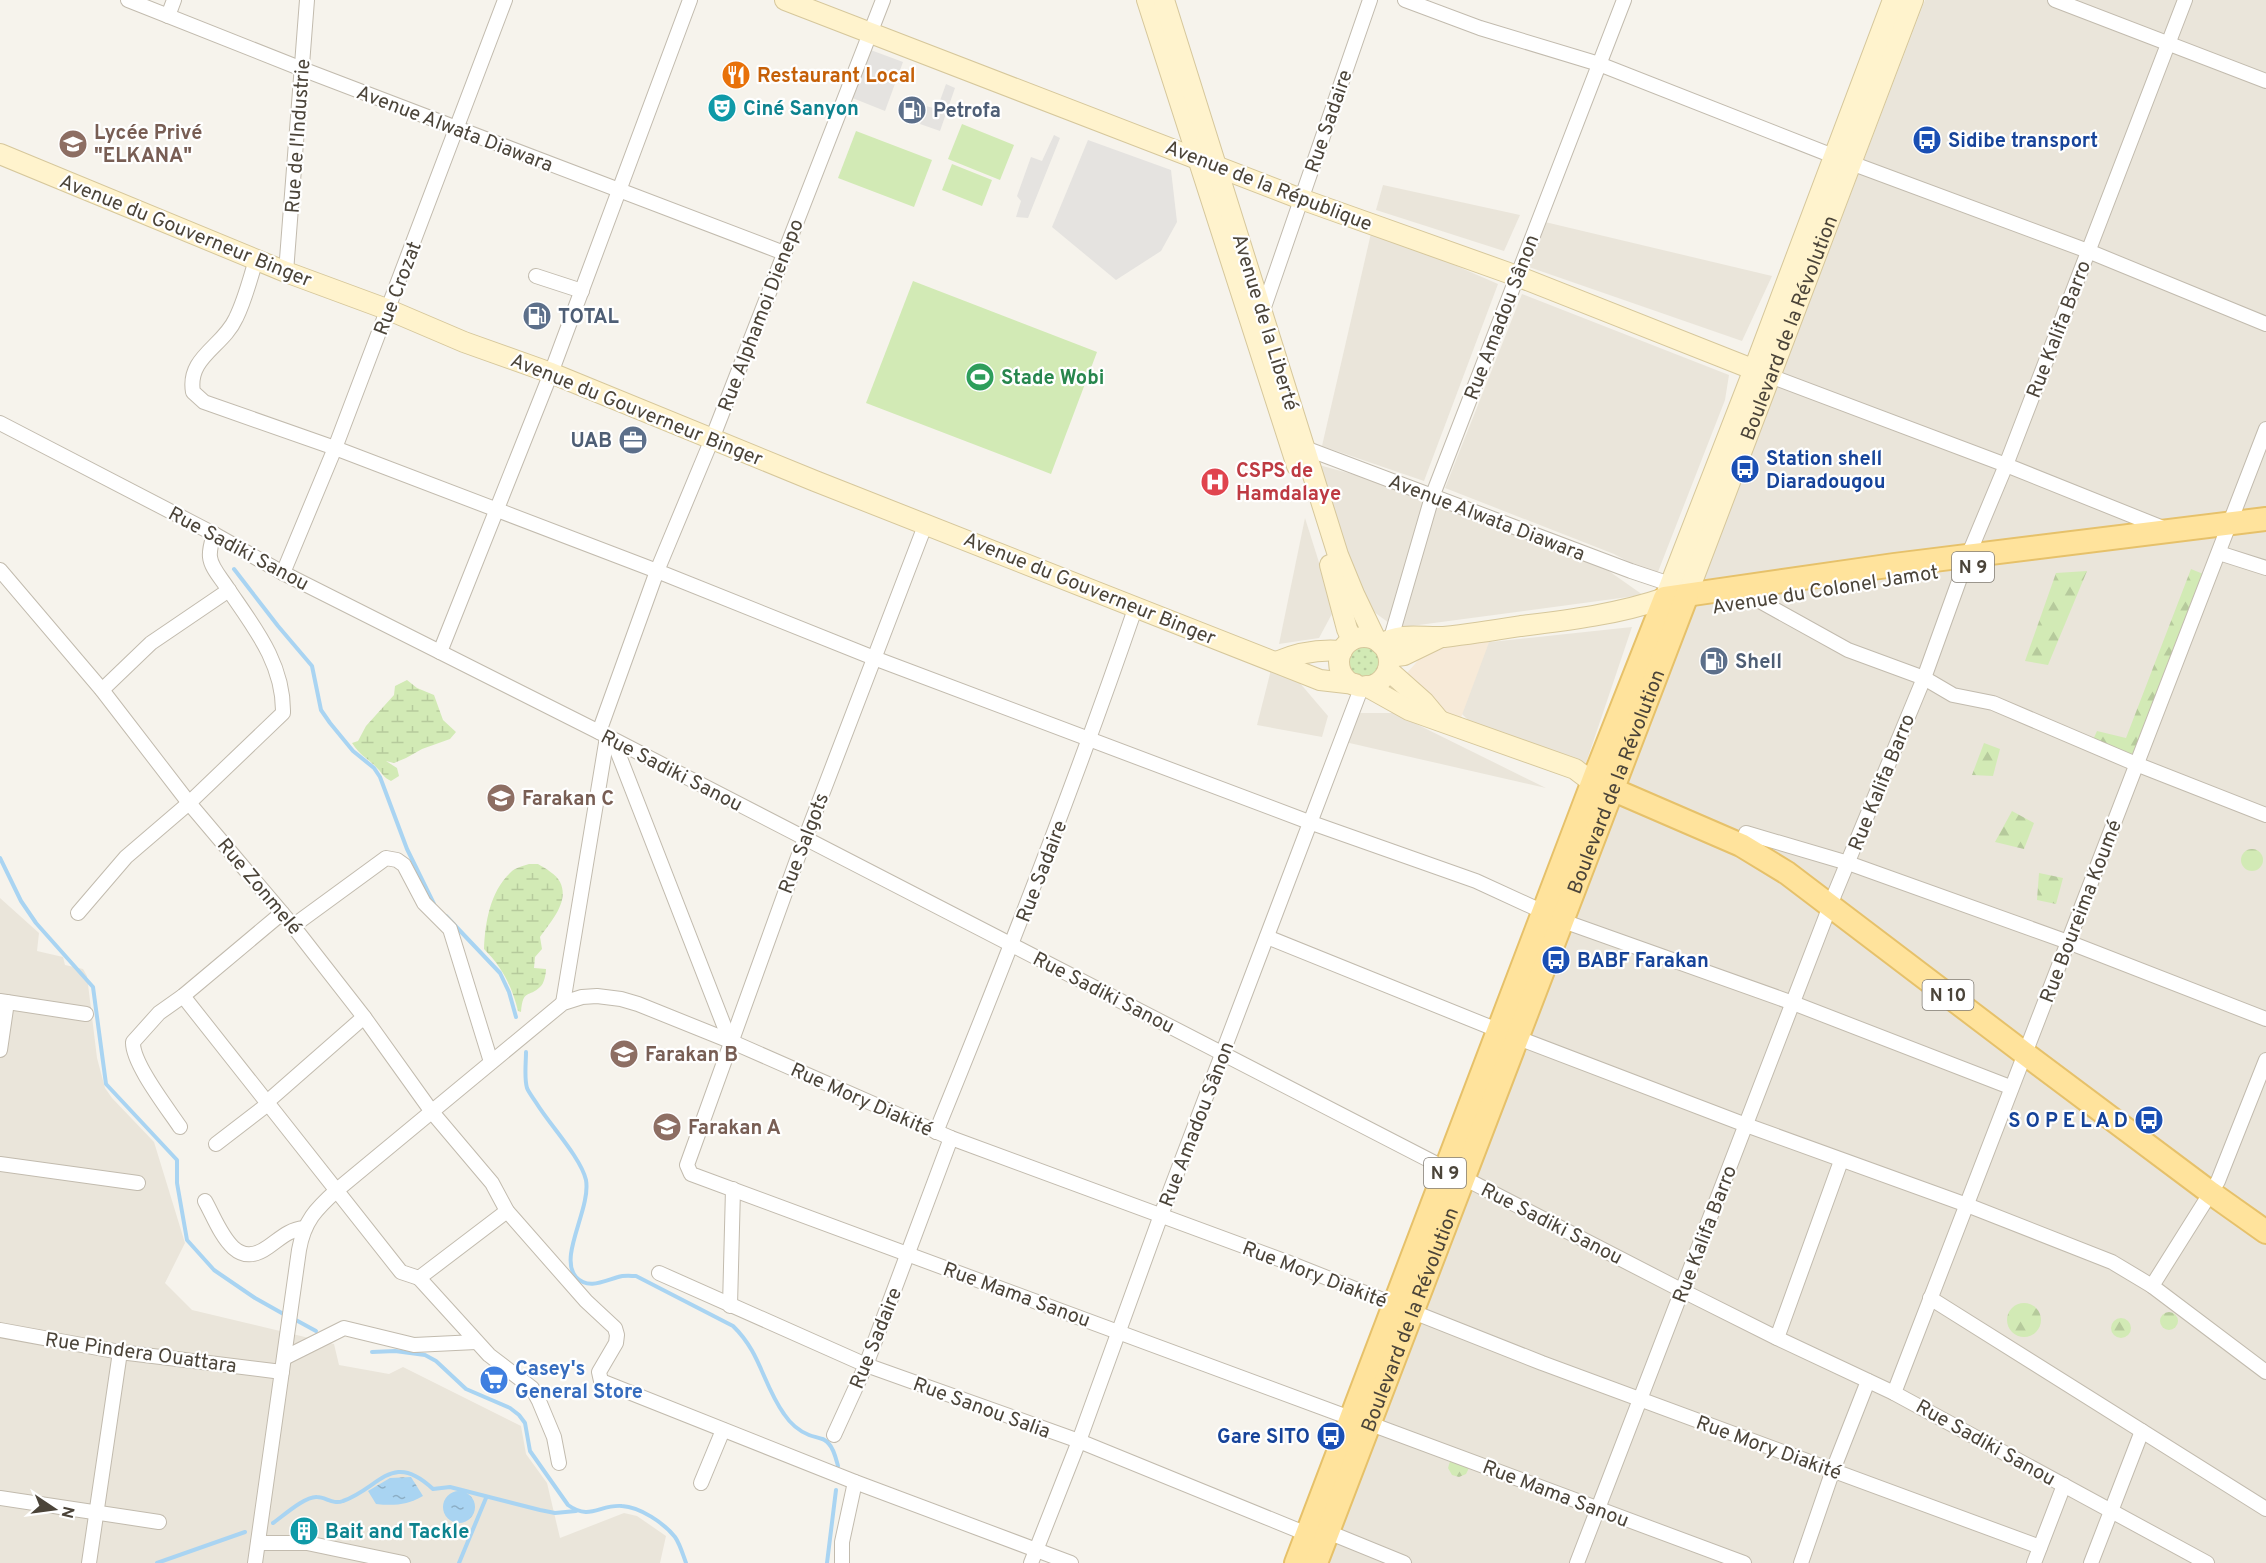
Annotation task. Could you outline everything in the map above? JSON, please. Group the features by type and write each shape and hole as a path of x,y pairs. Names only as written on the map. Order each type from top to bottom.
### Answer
{"main road":[{"name":"Avenue de la République","path":"785,0 1207,161 1301,200 1517,276 1762,372"},
{"name":"Avenue de la Liberté","path":"1147,0 1263,310 1338,555 1354,594 1385,650"},
{"name":"Avenue de la Liberté","path":"1164,0 1270,384 1327,555 1347,629 1347,646"},
{"name":"Boulevard de la Révolution","path":"1843,160 1893,0"},
{"name":"Boulevard de la Révolution","path":"1296,1563 1318,1533 1553,917 1599,776 1672,601 1843,160 1913,0"},
{"name":"Avenue du Gouverneur Binger","path":"0,154 286,272 389,310 464,342 551,373 1320,680 1361,685 1409,710 1599,776"},
{"name":"Avenue du Colonel Jamot","path":"2225,537 2266,519"},
{"name":"Avenue du Colonel Jamot","path":"1385,650 1404,655 1441,637 1672,601 2179,535 2225,537 2266,529"},
{"path":"1276,662 1296,654 1347,646 1364,637 1385,650 1381,680 1361,685 1349,682 1342,673 1339,662 1347,646"},
{"name":"Avenue du Gouverneur Binger","path":"1385,650 1441,722"},
{"name":"N 10","path":"1599,776 1746,833 1794,861 1833,899 2027,1048 2215,1187 2266,1232"},
{"name":"N 10","path":"1599,776 1741,844 1833,899"},
{"name":"N 10","path":"2215,1187 2266,1215"},
{"name":"Boulevard de la Révolution","path":"1316,1563 1318,1533"}],"street":[{"name":"Avenue Alwata Diawara","path":"128,0 784,253"},
{"path":"168,16 174,0"},
{"name":"Rue de l'Industrie","path":"286,272 307,0"},
{"name":"Rue Crozat","path":"283,573 389,310 506,0"},
{"path":"440,652 551,373 690,0"},
{"name":"Rue Alphamoi Dienepo","path":"563,1003 606,736 657,571 712,439 883,0"},
{"name":"Rue Sadaire","path":"1263,310 1370,0"},
{"path":"1405,0 1480,27 1599,64 1843,160 2088,251 2266,324"},
{"name":"Rue Amadou Sânon","path":"1385,650 1432,497 1624,0"},
{"path":"2055,0 2266,81"},
{"name":"Rue Kalifa Barro","path":"1577,1563 1833,899 1924,678 1966,562 2006,465 2185,0"},
{"path":"256,260 237,317 230,329 194,369 191,380 193,392 204,402 335,448 657,571 874,658 1309,822 1476,881 1553,917 1793,1003 2010,1087"},
{"path":"536,276 582,291"},
{"path":"1762,372 2006,465 2179,535"},
{"name":"Rue Sadiki Sanou","path":"0,423 214,534 283,573 606,736 1683,1291 1894,1393 2207,1563"},
{"name":"Rue Boureima Koumé","path":"1894,1393 2010,1087 2266,429"},
{"name":"Avenue Alwata Diawara","path":"1305,448 1631,571 1672,601"},
{"name":"Rue Salgots","path":"687,1165 805,839 926,523"},
{"path":"78,913 126,857 189,803 283,713 281,688 271,657 215,569 210,557 214,534"},
{"path":"2225,537 2266,568"},
{"name":"Rue Zonmelé","path":"0,570 102,690 189,803 293,926 364,1017 432,1112 492,1183 507,1211 586,1301 615,1328 616,1343 599,1372 601,1381 723,1430"},
{"path":"102,690 151,643 229,590"},
{"path":"1752,592 1848,651 1924,678 1953,694 1993,703 2136,765 2266,815"},
{"name":"Rue Sadaire","path":"936,1132 1012,945 1091,739 1136,606"},
{"name":"Rue Amadou Sânon","path":"1031,1563 1079,1442 1161,1215 1361,685"},
{"path":"606,736 730,1041"},
{"path":"1746,833 1848,863 2068,942 2266,1019"},
{"path":"293,926 386,858 397,860 407,869 424,903 450,929 491,1062"},
{"path":"180,1127 147,1077 133,1048 133,1042 159,1013 183,996 282,913"},
{"path":"1267,937 1509,1034 1841,1161 1967,1205 2112,1262 2152,1286 2266,1372"},
{"path":"183,996 401,1272 419,1278 489,1355 532,1388 540,1401 554,1437 559,1463"},
{"name":"Rue Mory Diakité","path":"563,1003 582,997 621,999 730,1041 951,1138 1161,1215 1639,1399 2040,1547"},
{"path":"0,1050 3,1002 86,1014"},
{"path":"255,1563 296,1265 304,1228 312,1214 338,1190 563,1003"},
{"path":"216,1144 268,1103 364,1017"},
{"path":"2152,1286 2215,1187 2266,1060"},
{"name":"Rue Sadaire","path":"834,1435 866,1365 951,1138"},
{"path":"1777,1338 1841,1161"},
{"path":"0,1164 138,1183"},
{"name":"Rue Mama Sanou","path":"687,1165 691,1173 908,1256 1120,1331 1234,1376 1744,1563"},
{"path":"730,1306 734,1189"},
{"path":"205,1201 232,1247 243,1254 253,1255 269,1246 284,1233 304,1228"},
{"path":"419,1278 507,1211"},
{"name":"Rue Sanou Salia","path":"658,1274 866,1365 1404,1563"},
{"path":"1930,1299 2266,1509"},
{"path":"283,1365 344,1328 414,1345 476,1341"},
{"name":"Rue Pindera Ouattara","path":"0,1330 120,1352 283,1365"},
{"path":"89,1563 120,1352"},
{"path":"1801,1563 1833,1470 1868,1381"},
{"path":"701,1483 723,1430 1071,1563"},
{"path":"2091,1563 2142,1431"},
{"path":"842,1563 842,1542 855,1482"},
{"path":"2034,1563 2064,1485"},
{"path":"0,1498 159,1522"},
{"path":"258,1543 307,1543 403,1563"}],"shaded area":[{"path":"1925,0 2266,0 2266,1563 1327,1563"},
{"path":"868,49 903,62 885,111 850,97"},
{"path":"946,84 955,88 940,131 920,124 926,106 937,109"},
{"path":"1054,135 1060,138 1028,218 1016,217 1021,201 1017,196 1031,157 1042,161"},
{"path":"1088,140 1171,170 1177,222 1161,251 1116,280 1052,227"},
{"path":"1383,185 1520,215 1504,251 1376,210"},
{"path":"1545,222 1772,276 1742,341 1526,266"},
{"path":"1372,229 1498,284 1424,481 1322,446"},
{"path":"1522,294 1729,375 1725,400 1656,577 1614,554 1445,488"},
{"path":"1319,465 1432,496 1596,562 1643,595 1396,628 1363,604"},
{"path":"1305,518 1334,610 1319,638 1279,644"},
{"path":"1632,627 1586,763 1472,724 1441,693 1462,645"},
{"path":"1491,637 1459,723 1440,712 1406,674 1423,655 1444,646"},
{"path":"1272,666 1293,675 1328,716 1322,737 1257,725"},
{"path":"1357,713 1394,713 1546,788 1345,742"},
{"path":"0,898 39,933 37,951 63,957 65,965 83,969 87,976 97,1058 105,1088 154,1142 185,1243 165,1283 192,1310 334,1344 339,1365 389,1374 403,1367 521,1426 526,1454 547,1483 560,1538 624,1513 637,1516 666,1536 660,1563 0,1563"}],"green space":[{"path":"962,124 1014,145 1000,180 948,159"},
{"path":"856,131 932,160 914,207 838,178"},
{"path":"952,164 992,180 982,206 942,190"},
{"name":"Stade Wobi","path":"913,281 1097,352 1051,474 866,403"},
{"path":"2191,569 2208,576 2134,761 2092,742 2097,731 2126,738"},
{"path":"2087,571 2048,665 2025,661 2056,573"},
{"path":"1365,641 1378,647 1384,660 1378,673 1365,679 1352,673 1346,660 1352,647"},
{"path":"407,680 417,688 434,695 443,720 456,732 450,739 422,749 394,763 386,761 397,768 399,776 391,781 352,743 358,741 366,726 394,695 395,686"},
{"path":"1984,743 2000,749 1993,776 1972,775"},
{"path":"2012,811 2034,823 2024,849 1995,842"},
{"path":"2248,849 2256,849 2263,856 2263,864 2256,871 2248,871 2241,864 2241,856"},
{"path":"529,864 538,864 556,877 560,882 562,897 558,911 540,937 542,949 535,957 534,968 546,969 544,981 536,990 525,996 521,1012 518,1011 505,977 484,949 487,918 498,888 513,871"},
{"path":"2039,873 2063,878 2056,904 2037,900"},
{"path":"2024,1303 2036,1308 2041,1320 2036,1332 2024,1337 2012,1332 2007,1320 2012,1308"},
{"path":"2165,1312 2173,1312 2178,1317 2176,1328 2165,1330 2160,1325 2160,1317"},
{"path":"2121,1318 2128,1321 2131,1328 2128,1335 2121,1338 2114,1335 2111,1328 2114,1321"},
{"path":"1451,1458 1469,1468 1466,1474 1459,1477 1452,1475 1448,1468"}],"water":[{"path":"411,1477 423,1496 406,1503 376,1504 368,1491 390,1478"},
{"path":"459,1491 470,1496 475,1507 470,1518 459,1523 448,1518 443,1507 448,1496"}],"waterway":[{"path":"234,569 312,666 321,710 330,723 353,751 374,768 380,777 407,849 434,904"},
{"path":"0,858 21,901 36,923 93,987 106,1084 177,1160 177,1183 187,1240 214,1270 255,1298 287,1316"},
{"path":"446,916 500,973 509,992 516,1017"},
{"path":"526,1052 528,1090 572,1152 586,1180 584,1205 571,1257 571,1268 576,1277 591,1284 620,1276 636,1276 733,1326 750,1347 771,1392 786,1417 802,1431 827,1442 834,1451 838,1466"},
{"path":"294,1319 316,1331"},
{"path":"372,1352 395,1351 425,1355 436,1361 466,1389 510,1408 525,1423 530,1451 568,1505 583,1512 614,1506 636,1509 658,1521 675,1537 686,1563"},
{"path":"273,1523 306,1500 320,1497 336,1502 343,1501 396,1472 407,1473 419,1478 433,1489 450,1487 555,1513 576,1511"},
{"path":"827,1563 836,1490"},
{"path":"459,1563 486,1498"},
{"path":"157,1563 245,1532"}],"place":[{"name":"Restaurant Local","path":"736,75"},
{"name":"Ciné Sanyon","path":"722,108"},
{"name":"Petrofa","path":"912,110"},
{"name":"Sidibe transport","path":"1927,140"},
{"name":"Lycée Privé \"ELKANA\"","path":"73,144"},
{"name":"TOTAL","path":"537,316"},
{"name":"Stade Wobi","path":"980,377"},
{"name":"UAB","path":"633,440"},
{"name":"Station shell Diaradougou","path":"1745,469"},
{"name":"CSPS de Hamdalaye","path":"1215,482"},
{"name":"Shell","path":"1714,661"},
{"name":"Farakan C","path":"501,798"},
{"name":"BABF Farakan","path":"1556,960"},
{"name":"Farakan B","path":"624,1054"},
{"name":"S O P E L A D","path":"2149,1120"},
{"name":"Farakan A","path":"667,1127"},
{"name":"Casey's General Store","path":"494,1380"},
{"name":"Gare SITO","path":"1331,1436"},
{"name":"Bait and Tackle","path":"304,1531"}]}
